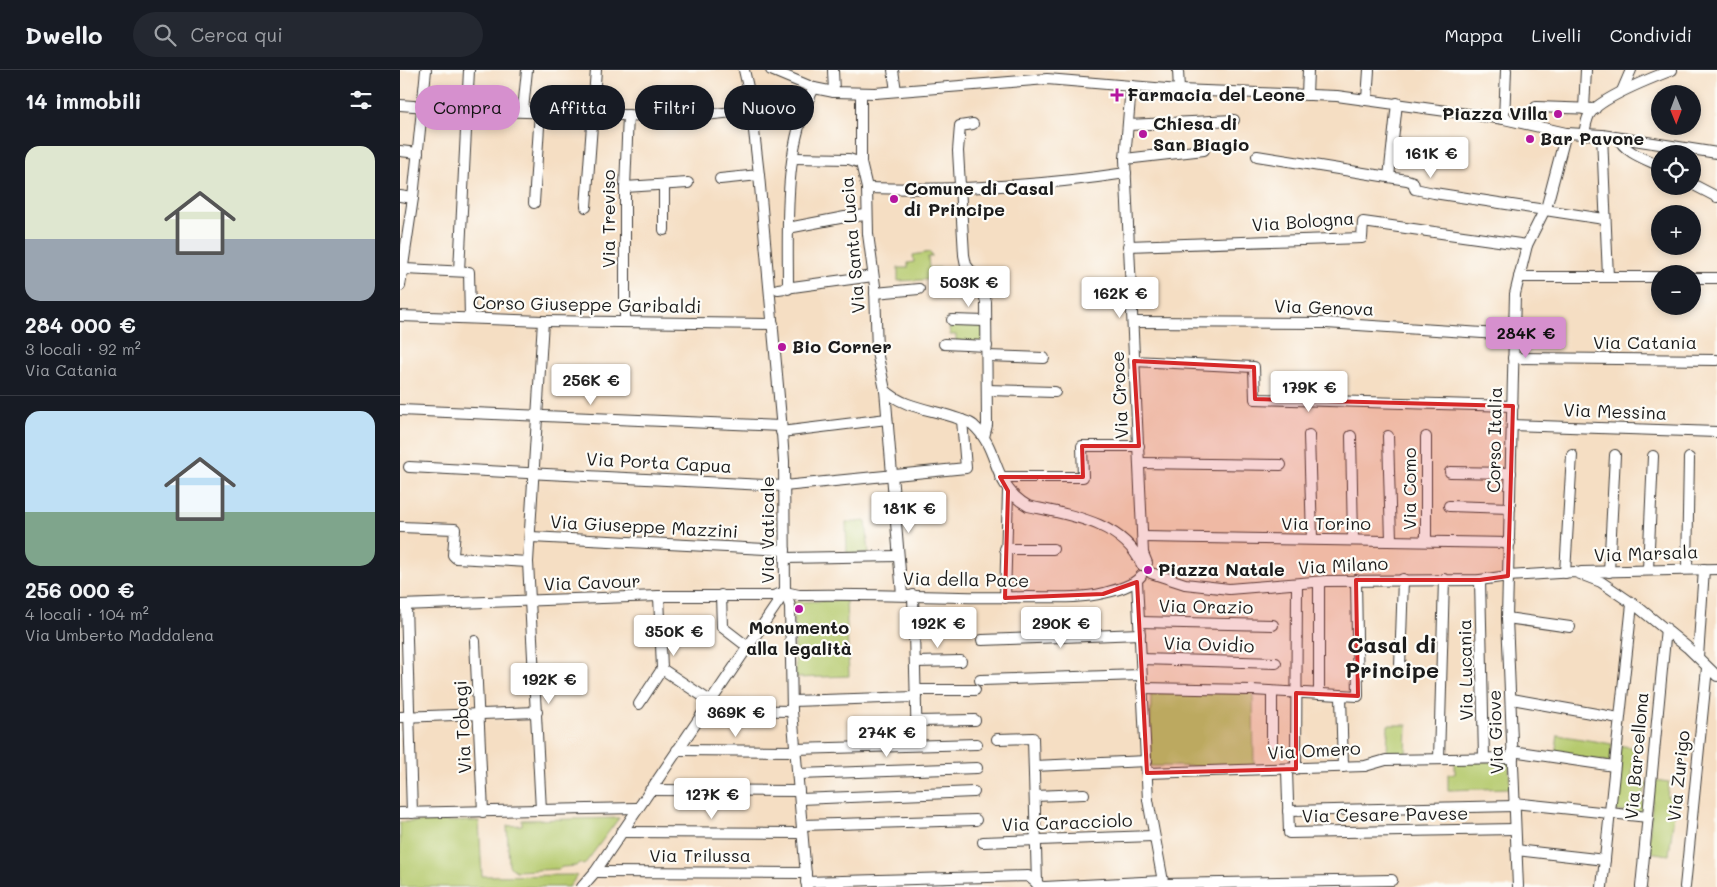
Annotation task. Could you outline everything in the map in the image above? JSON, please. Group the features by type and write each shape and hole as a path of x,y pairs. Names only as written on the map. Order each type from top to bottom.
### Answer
{"street":[{"path":"425,85 426,70"},
{"path":"468,85 469,70"},
{"path":"527,70 523,110 530,110"},
{"path":"595,85 596,70"},
{"name":"Via Vaticale","path":"744,70 747,85"},
{"name":"Via Vaticale","path":"751,85 751,75 754,70"},
{"path":"771,70 807,85"},
{"path":"833,70 834,92"},
{"path":"893,70 896,91"},
{"path":"1178,70 1179,90"},
{"path":"1307,94 1308,70"},
{"path":"1367,99 1369,70"},
{"path":"1504,119 1506,70"},
{"path":"1584,109 1586,70"},
{"path":"1622,91 1631,70"},
{"path":"1584,134 1588,116 1595,109 1622,91 1672,70"},
{"path":"814,88 861,94 1054,75 1131,86 1179,90 1307,94 1367,99 1504,119 1566,133 1602,135 1717,153"},
{"name":"Via Croce","path":"1131,86 1125,159 1144,572"},
{"name":"Via Santa Lucia","path":"861,94 861,163 867,188 867,214 876,293 877,352 885,390 902,595"},
{"path":"1389,177 1397,103"},
{"path":"400,105 415,106"},
{"path":"1536,107 1595,109"},
{"path":"625,115 686,117 724,113"},
{"name":"Via Treviso","path":"625,322 625,187 628,115"},
{"path":"1128,125 1234,120"},
{"path":"973,124 960,126 958,134 964,255 966,265 982,286 986,302 987,425 984,437"},
{"path":"401,286 420,130"},
{"path":"459,271 465,130"},
{"path":"534,203 539,130"},
{"path":"586,207 592,130"},
{"name":"Via Vaticale","path":"582,887 595,872 785,592 784,486 781,429 754,130"},
{"path":"798,130 789,186 783,289 873,276"},
{"name":"Corso Italia","path":"1508,576 1515,294 1527,245 1545,209 1566,133"},
{"path":"1602,135 1604,219 1608,277"},
{"path":"1620,138 1621,142 1634,152 1651,161"},
{"path":"1125,159 1204,150"},
{"path":"400,151 418,152"},
{"path":"1257,156 1413,182 1415,189 1604,219"},
{"path":"794,158 849,159 861,163"},
{"path":"867,188 960,190 1064,182 1126,173"},
{"path":"720,179 759,175"},
{"path":"625,187 688,183"},
{"path":"664,185 664,230"},
{"path":"1701,189 1717,197"},
{"path":"400,196 413,198"},
{"path":"788,228 845,216 867,214"},
{"name":"Via Bologna","path":"1128,246 1362,238 1363,222 1527,245"},
{"path":"404,269 467,271 470,276 470,318"},
{"path":"1519,277 1651,277"},
{"path":"1701,278 1717,278"},
{"path":"876,293 919,289"},
{"name":"Corso Giuseppe Garibaldi","path":"400,316 543,321 773,324"},
{"path":"952,320 986,321"},
{"path":"541,810 528,562 543,321"},
{"name":"Via Genova","path":"1133,322 1326,323 1514,335"},
{"path":"944,344 1044,358"},
{"name":"Via Catania","path":"1513,358 1717,360"},
{"path":"1134,361 1254,367 1255,399 1512,406"},
{"path":"885,390 895,400 904,404 944,413 972,424 984,437 1000,478 1008,491 1028,506 1104,526 1116,533 1137,552 1144,572 1140,634 1147,773 1153,836 1163,884"},
{"path":"987,390 1056,392"},
{"path":"400,410 781,429 887,419"},
{"name":"Via Porta Capua","path":"409,467 784,486 966,468 962,420"},
{"name":"Via Messina","path":"1512,425 1717,432"},
{"path":"1309,435 1312,538"},
{"path":"1351,436 1353,539"},
{"path":"1388,436 1391,540"},
{"name":"Via Como","path":"1426,437 1426,541"},
{"path":"1000,478 1083,477 1082,446 1138,446"},
{"path":"1572,455 1570,572 1601,582 1666,628 1717,676"},
{"path":"1609,572 1615,455"},
{"path":"1648,570 1653,456"},
{"path":"1687,570 1689,458"},
{"path":"1140,463 1281,466"},
{"path":"1450,472 1511,473"},
{"path":"1005,598 1008,491"},
{"path":"1449,506 1510,508"},
{"path":"400,527 454,529 453,555 456,558 528,562"},
{"name":"Via Giuseppe Mazzini","path":"531,537 785,554 898,556"},
{"name":"Via Torino","path":"1143,537 1510,542"},
{"path":"1006,549 1053,549"},
{"path":"1698,657 1704,569"},
{"name":"Via Marsala","path":"1508,576 1570,572 1717,569"},
{"name":"Via Milano","path":"1144,572 1202,587 1229,589 1356,580 1480,580 1508,576"},
{"name":"Via della Pace","path":"785,592 799,595 913,595 1005,598 1103,594 1144,572"},
{"name":"Via Giove","path":"1508,576 1507,618 1512,699 1514,829 1518,887"},
{"path":"1400,667 1403,579"},
{"path":"1440,759 1444,579"},
{"path":"1142,688 1358,696 1356,580"},
{"name":"Via Lucania","path":"1480,580 1484,758"},
{"path":"1319,582 1319,694"},
{"name":"Via Cesare Pavese","path":"1297,584 1296,693 1288,811 1289,833 1514,829"},
{"path":"785,592 790,606 792,706 806,880"},
{"name":"Via Cavour","path":"403,605 659,596 773,596 785,592"},
{"path":"721,595 722,627 748,646"},
{"path":"913,595 917,745"},
{"path":"640,704 662,669 659,596"},
{"path":"1602,887 1632,604"},
{"path":"403,605 405,717 412,813"},
{"path":"1507,618 1570,627"},
{"name":"Via Orazio","path":"1140,622 1272,625"},
{"name":"Via Barcellona","path":"1641,887 1666,628"},
{"path":"982,640 1140,634"},
{"name":"Via Tobagi","path":"475,641 483,812"},
{"name":"Via Ovidio","path":"1141,659 1276,663"},
{"path":"915,662 961,661"},
{"name":"Via Zurigo","path":"1685,887 1707,668"},
{"path":"662,669 707,706 792,706 975,690"},
{"path":"980,680 1141,675"},
{"path":"1272,692 1272,742"},
{"path":"1341,696 1343,767"},
{"path":"1512,699 1619,718"},
{"path":"405,717 537,712"},
{"path":"916,721 975,720"},
{"path":"997,739 1032,738 1038,884"},
{"path":"677,750 795,750 976,744"},
{"name":"Via Omero","path":"1147,773 1364,766 1386,760 1484,758 1512,755 1614,766"},
{"path":"1034,766 1147,761"},
{"path":"798,774 977,768"},
{"path":"650,790 800,795 974,792"},
{"path":"1035,796 1084,794"},
{"path":"1288,811 1514,805 1648,817"},
{"path":"400,813 637,808"},
{"path":"621,832 802,829 976,820"},
{"name":"Via Caracciolo","path":"983,842 1153,836"},
{"path":"1516,850 1605,860"},
{"name":"Via Trilussa","path":"595,872 806,880 1028,876 1044,887 1392,880"}],"highlighted area":[{"path":"1134,361 1254,367 1255,399 1513,406 1508,576 1480,580 1356,580 1358,696 1296,693 1296,769 1147,773 1137,582 1103,594 1005,598 1008,491 1000,477 1083,477 1082,446 1139,446"}],"green space":[{"path":"930,252 932,257 928,257 929,268 940,268 941,274 945,273 944,279 898,281 898,268 908,268 908,263 914,262 913,255"},
{"path":"953,324 982,324 983,343 956,342 956,335 950,335 949,328 952,328"},
{"path":"866,521 869,554 847,554 846,523"},
{"path":"846,600 849,676 796,678 793,602"},
{"path":"1151,692 1253,693 1254,767 1150,766"},
{"path":"1388,725 1407,725 1406,755 1387,755"},
{"path":"1558,735 1612,744 1610,762 1555,754"},
{"path":"1618,745 1635,748 1631,782 1648,784 1642,796 1644,809 1640,813 1613,811"},
{"path":"1455,761 1509,762 1510,788 1448,790 1448,774 1455,774"},
{"path":"1654,780 1669,782 1667,797 1676,798 1669,855 1648,852"},
{"path":"619,818 584,865 579,863 576,866 559,869 516,871 509,866 507,826 522,825 522,820"},
{"path":"479,821 482,876 577,876 569,887 400,887 400,822"}],"place":[{"name":"Farmacia del Leone","path":"1117,95"},
{"name":"Piazza Villa","path":"1558,114"},
{"name":"Chiesa di San Biagio","path":"1143,134"},
{"name":"Bar Pavone","path":"1530,139"},
{"name":"Comune di Casal di Principe","path":"894,199"},
{"name":"Bio Corner","path":"782,347"},
{"name":"Piazza Natale","path":"1148,570"},
{"name":"Monumento alla legalità","path":"799,609"}],"district":[{"name":"Casal di Principe","path":"1392,658"}]}
